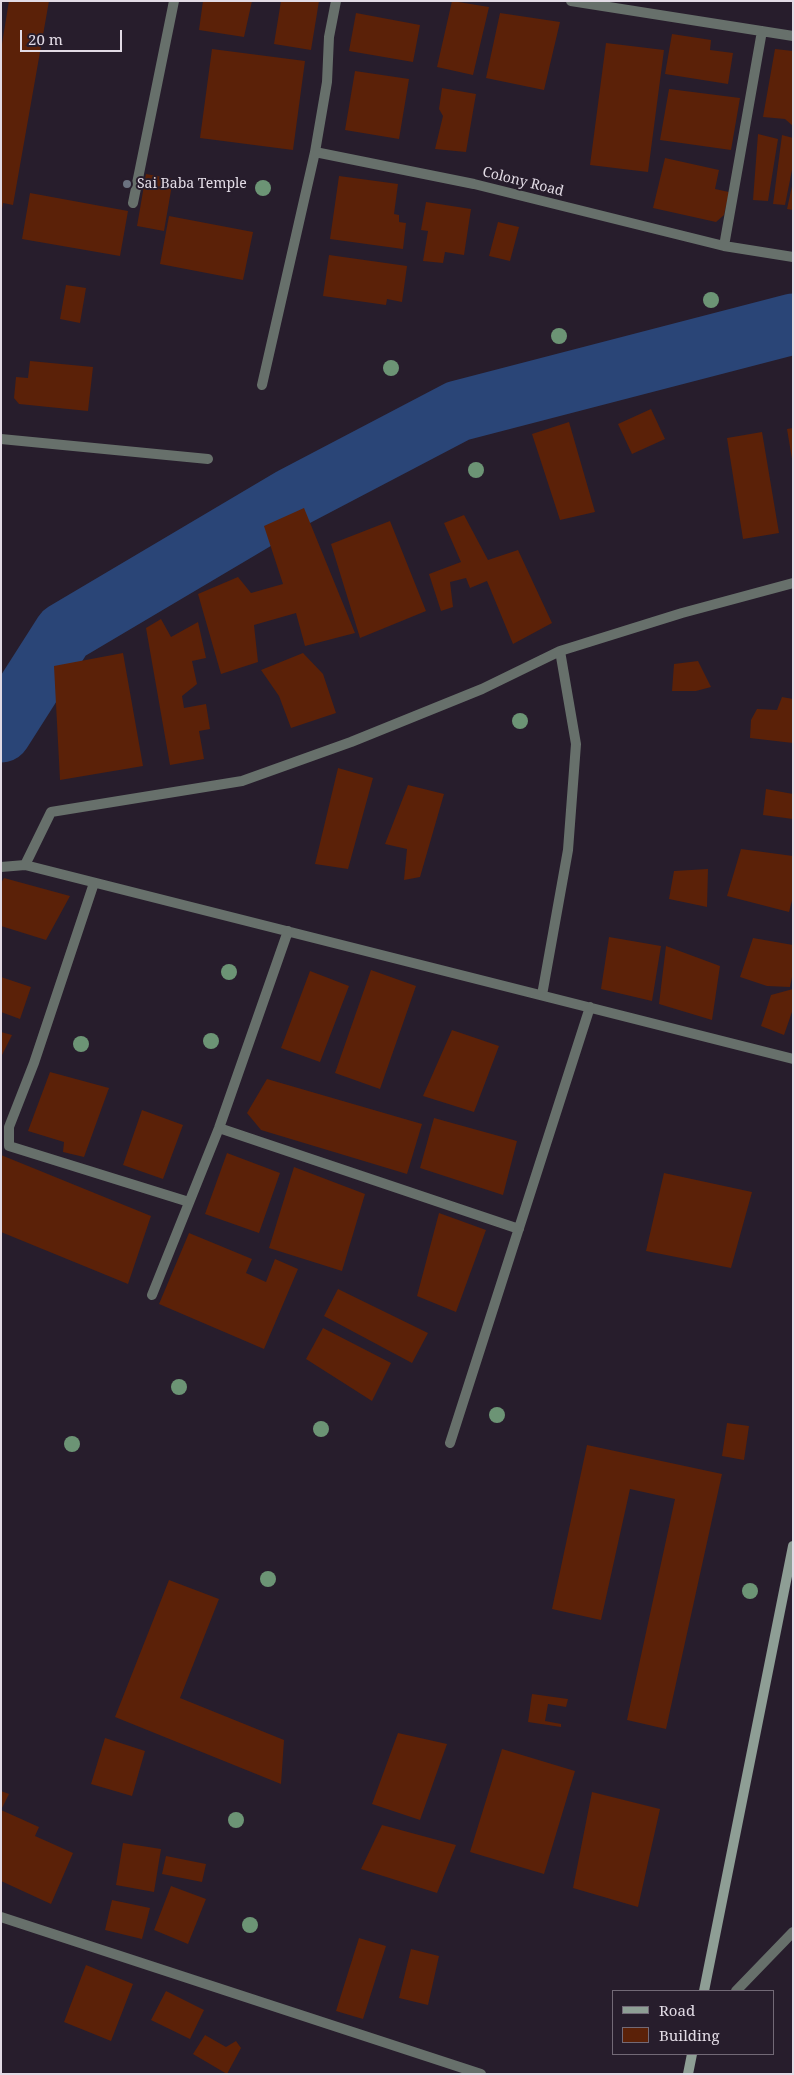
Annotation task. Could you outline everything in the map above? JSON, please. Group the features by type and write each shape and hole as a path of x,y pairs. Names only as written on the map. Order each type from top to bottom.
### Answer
{"main road":[{"path":"704,1990 793,1546"},
{"path":"688,2074 692,2055"}],"street":[{"path":"133,203 174,1"},
{"path":"262,385 314,152 327,82 329,37 336,1"},
{"path":"571,1 793,36"},
{"path":"724,246 762,31"},
{"name":"Colony Road","path":"314,152 474,184 724,246 793,256"},
{"path":"1,439 208,459"},
{"path":"25,865 51,812 242,781 351,742 482,689 560,651 682,613 793,583"},
{"path":"542,994 568,850 576,744 560,651"},
{"path":"1,867 25,865 542,994 590,1008 793,1059"},
{"path":"94,883 34,1063 9,1127 10,1146 189,1202"},
{"path":"152,1295 219,1128 288,931"},
{"path":"450,1443 590,1008"},
{"path":"219,1128 519,1229"},
{"path":"1,1916 481,2074"},
{"path":"737,1990 793,1932"}],"building":[{"path":"9,1 49,1 13,205 3,203 2,209 1,50"},
{"path":"203,1 252,1 244,37 199,30"},
{"path":"281,1 319,1 311,50 274,44"},
{"path":"452,1 489,7 473,75 437,67"},
{"path":"356,13 420,25 413,62 349,51"},
{"path":"500,13 560,22 544,90 486,78"},
{"path":"672,34 711,40 710,50 733,53 728,84 665,74"},
{"path":"606,43 664,50 648,172 590,165"},
{"path":"212,49 305,61 293,150 200,138"},
{"path":"775,49 793,51 793,126 785,119 763,117"},
{"path":"355,71 409,79 399,139 345,130"},
{"path":"442,88 476,94 466,152 435,149 443,116 439,109"},
{"path":"669,89 740,98 731,150 660,140"},
{"path":"758,134 778,139 768,201 753,200"},
{"path":"782,135 793,138 793,165 785,205 773,204"},
{"path":"665,158 719,170 715,189 729,192 724,215 716,222 653,208"},
{"path":"146,174 173,179 164,231 137,226"},
{"path":"339,176 398,184 394,214 399,215 399,222 406,223 403,249 330,239"},
{"path":"793,186 793,210 787,209"},
{"path":"30,193 128,211 120,256 22,239"},
{"path":"426,202 471,209 464,255 445,252 443,263 423,261 428,231 421,230"},
{"path":"169,216 253,232 243,280 160,264"},
{"path":"498,222 519,227 510,261 489,256"},
{"path":"329,255 407,266 402,302 387,299 386,305 323,296"},
{"path":"66,285 86,288 80,323 60,319"},
{"path":"30,361 93,367 88,411 19,404 14,398 16,377 28,378"},
{"path":"651,409 665,439 632,454 618,424"},
{"path":"569,422 595,512 560,520 532,434"},
{"path":"793,428 793,459 792,459 787,429"},
{"path":"762,432 779,533 743,539 727,438"},
{"path":"304,508 355,633 305,646 296,613 254,625 258,662 221,674 198,594 238,577 251,593 283,584 264,526"},
{"path":"464,515 488,560 518,550 552,623 513,644 487,581 470,588 466,578 450,582 453,607 441,611 429,574 461,562 444,523"},
{"path":"390,521 426,611 360,638 331,544"},
{"path":"161,619 171,637 198,622 206,658 192,661 197,684 182,696 184,708 206,704 210,729 199,731 204,759 170,765 146,628"},
{"path":"123,653 143,766 60,780 54,666"},
{"path":"303,653 323,674 336,713 291,728 279,696 261,670"},
{"path":"698,661 711,687 696,691 672,691 674,664"},
{"path":"782,697 793,699 793,743 750,738 751,720 757,709 777,710"},
{"path":"338,768 373,778 348,869 315,864"},
{"path":"408,785 444,794 420,877 404,880 407,849 385,844"},
{"path":"766,789 793,794 793,819 763,815"},
{"path":"741,849 793,856 793,897 789,912 727,896"},
{"path":"708,869 707,907 669,899 674,871"},
{"path":"4,878 70,896 46,940 1,926 1,883"},
{"path":"609,937 661,946 652,1001 601,989"},
{"path":"753,938 793,945 793,972 790,987 767,986 740,977"},
{"path":"666,946 720,966 712,1020 659,1004"},
{"path":"371,970 416,986 380,1089 335,1073"},
{"path":"310,971 349,986 320,1062 281,1048"},
{"path":"1,977 31,987 20,1019 1,1012"},
{"path":"793,989 793,1009 784,1035 761,1026 771,995"},
{"path":"452,1030 499,1046 474,1112 423,1096"},
{"path":"1,1032 12,1035 1,1057"},
{"path":"50,1072 109,1088 84,1157 63,1152 64,1142 28,1131"},
{"path":"267,1079 422,1124 407,1174 261,1130 247,1113"},
{"path":"142,1110 183,1125 163,1179 123,1165"},
{"path":"434,1118 517,1141 503,1195 420,1168"},
{"path":"227,1153 280,1173 259,1233 205,1214"},
{"path":"1,1155 151,1216 128,1284 1,1232"},
{"path":"294,1167 365,1194 342,1271 269,1248"},
{"path":"664,1173 752,1192 731,1268 646,1251"},
{"path":"439,1213 486,1230 456,1312 417,1296"},
{"path":"189,1233 252,1259 246,1273 266,1282 275,1259 298,1269 264,1349 159,1304"},
{"path":"338,1289 428,1333 412,1363 324,1316"},
{"path":"323,1328 391,1363 372,1401 306,1359"},
{"path":"727,1423 749,1426 744,1460 722,1456"},
{"path":"587,1445 722,1474 666,1729 627,1720 675,1499 630,1489 601,1620 552,1609"},
{"path":"169,1580 219,1599 180,1698 284,1740 281,1784 115,1717"},
{"path":"532,1694 568,1699 566,1707 548,1704 545,1721 561,1724 561,1727 528,1722"},
{"path":"398,1733 447,1744 420,1820 372,1804"},
{"path":"105,1738 145,1751 132,1796 91,1784"},
{"path":"502,1749 575,1771 544,1874 470,1852"},
{"path":"1,1791 9,1794 1,1810"},
{"path":"592,1792 660,1809 638,1907 573,1888"},
{"path":"1,1810 39,1827 35,1836 73,1853 51,1904 1,1881"},
{"path":"382,1825 456,1845 437,1893 361,1869"},
{"path":"123,1843 161,1849 154,1892 116,1885"},
{"path":"166,1856 206,1864 202,1882 162,1874"},
{"path":"171,1886 206,1899 188,1944 154,1930"},
{"path":"112,1900 150,1908 142,1939 105,1930"},
{"path":"359,1938 386,1946 363,2019 336,2011"},
{"path":"411,1949 439,1956 428,2005 399,1998"},
{"path":"86,1965 133,1984 111,2041 64,2022"},
{"path":"166,1991 204,2010 190,2039 151,2020"},
{"path":"205,2035 226,2047 236,2041 241,2048 227,2074 193,2054"}],"waterway":[{"path":"1,732 64,633 292,498 458,411 793,324"}],"place":[{"name":"Sai Baba Temple","path":"127,184"}]}
